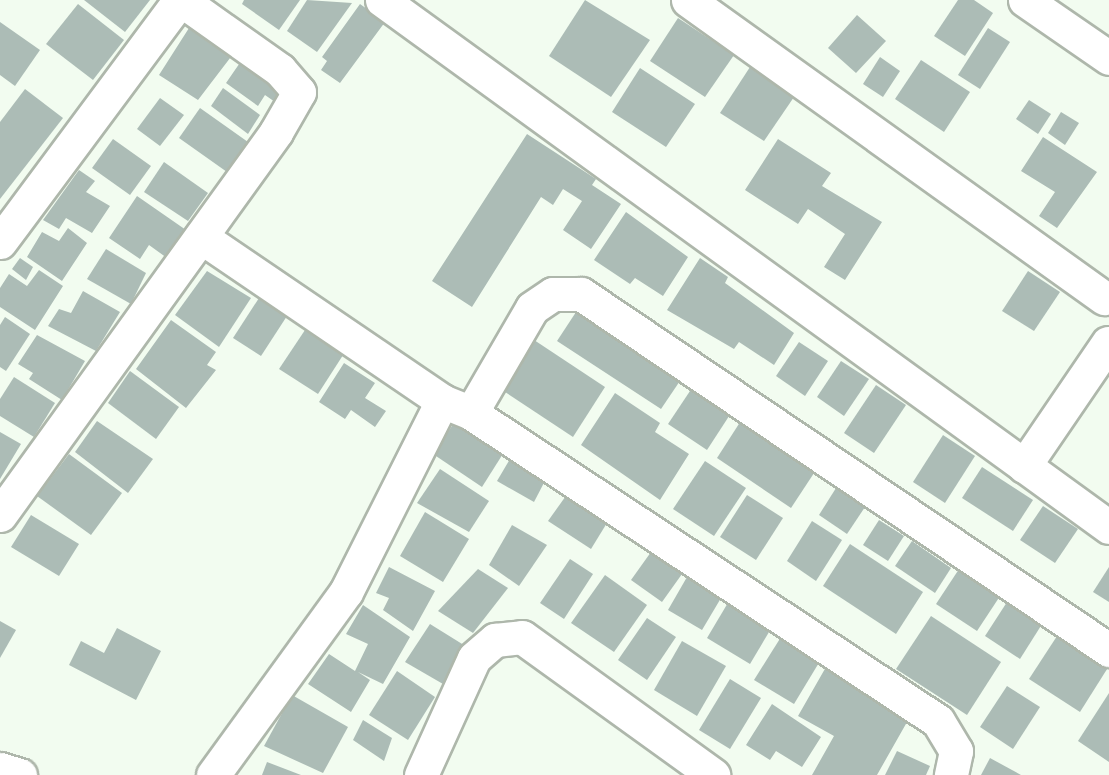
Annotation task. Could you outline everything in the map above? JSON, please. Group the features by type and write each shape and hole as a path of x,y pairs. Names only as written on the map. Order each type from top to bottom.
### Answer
{"street":[{"path":"0,242 181,0 280,70 299,92 276,132 0,515"},
{"path":"382,0 1109,527"},
{"path":"687,0 1106,296 1096,322 1108,344 1024,466"},
{"path":"1026,0 1109,58"},
{"path":"201,237 938,721 956,751 951,775"},
{"path":"213,775 346,592 457,407 532,308 553,294 581,294 1109,650"},
{"path":"421,775 474,658 495,640 522,637 713,775"},
{"path":"0,769 20,775"}],"building":[{"path":"84,0 150,0 125,32"},
{"path":"244,0 300,0 279,30 242,4"},
{"path":"307,0 352,3 317,52 287,31"},
{"path":"585,0 650,40 611,97 549,56"},
{"path":"958,0 974,0 993,13 965,56 934,36"},
{"path":"78,4 124,40 93,80 46,44"},
{"path":"360,4 385,22 340,83 321,70 327,61 322,57"},
{"path":"857,15 886,41 856,73 828,48"},
{"path":"678,18 734,55 705,97 650,61"},
{"path":"0,22 40,50 15,86 0,75"},
{"path":"189,28 212,45 220,33 240,45 198,100 159,75"},
{"path":"988,28 1010,42 980,89 958,75"},
{"path":"246,54 288,83 275,102 265,95 258,106 226,83"},
{"path":"880,57 900,71 883,97 863,84"},
{"path":"921,60 970,92 944,132 895,99"},
{"path":"750,67 794,97 764,141 720,113"},
{"path":"640,68 695,104 666,147 612,112"},
{"path":"223,88 260,115 248,134 211,106"},
{"path":"25,89 63,118 0,199 0,122"},
{"path":"160,98 184,115 160,146 137,129"},
{"path":"1029,100 1051,114 1038,134 1016,119"},
{"path":"200,108 248,142 227,172 179,138"},
{"path":"1061,112 1079,123 1065,145 1048,133"},
{"path":"527,134 596,179 592,185 621,204 591,249 563,230 582,201 563,189 553,205 541,197 472,307 432,281"},
{"path":"1043,137 1097,172 1057,228 1039,216 1055,192 1021,171"},
{"path":"113,139 151,166 130,195 92,168"},
{"path":"778,139 831,173 822,186 882,222 845,280 824,267 845,234 808,209 798,224 745,190"},
{"path":"164,162 208,193 188,221 144,192"},
{"path":"79,170 95,181 86,192 110,206 92,233 66,218 59,229 43,220"},
{"path":"137,196 186,230 167,258 149,245 140,259 109,238"},
{"path":"626,212 688,257 663,296 635,278 630,284 594,260"},
{"path":"68,228 87,243 62,281 27,257 42,232 59,241"},
{"path":"106,249 146,273 131,304 87,279"},
{"path":"20,258 33,267 26,280 12,269"},
{"path":"700,258 728,277 725,283 794,333 774,365 739,342 734,349 667,310"},
{"path":"39,270 63,286 35,330 0,307 0,288 9,274 27,286"},
{"path":"207,271 251,298 219,347 175,315"},
{"path":"1028,271 1060,292 1034,331 1002,311"},
{"path":"83,291 120,312 96,351 48,326 59,309 71,313"},
{"path":"259,298 287,316 261,356 233,338"},
{"path":"580,306 686,372 661,409 557,341"},
{"path":"5,317 30,334 6,371 0,367 0,325"},
{"path":"171,320 216,352 207,365 216,370 186,408 136,369"},
{"path":"307,327 345,352 318,394 279,369"},
{"path":"525,334 605,387 573,437 493,384"},
{"path":"37,335 85,361 62,400 29,379 33,373 18,364"},
{"path":"799,342 828,361 805,396 776,376"},
{"path":"841,361 869,379 844,416 817,397"},
{"path":"344,363 375,383 365,398 386,411 375,427 351,410 345,419 319,402"},
{"path":"130,371 179,407 156,439 108,403"},
{"path":"14,377 55,403 34,437 0,416 0,399"},
{"path":"694,385 733,410 707,450 668,424"},
{"path":"876,385 906,405 874,453 844,433"},
{"path":"615,393 660,423 655,432 689,454 660,500 581,445"},
{"path":"744,416 818,467 791,508 717,458"},
{"path":"456,420 506,449 482,487 433,454"},
{"path":"97,421 153,459 128,493 75,452"},
{"path":"0,432 21,444 0,479"},
{"path":"943,435 975,456 945,503 913,482"},
{"path":"69,454 122,493 91,535 37,496"},
{"path":"513,454 547,477 534,502 497,481"},
{"path":"705,461 746,488 714,536 673,509"},
{"path":"982,467 1033,500 1013,531 962,498"},
{"path":"440,469 489,501 469,532 417,503"},
{"path":"836,488 865,507 847,534 819,515"},
{"path":"568,493 610,518 591,549 548,521"},
{"path":"747,495 783,518 756,560 720,537"},
{"path":"1043,506 1078,529 1055,563 1020,540"},
{"path":"425,512 469,539 443,582 400,556"},
{"path":"31,515 79,544 59,576 11,547"},
{"path":"879,520 904,536 888,561 863,545"},
{"path":"812,521 842,540 816,581 787,561"},
{"path":"512,525 547,545 519,586 489,565"},
{"path":"912,541 951,568 935,593 895,566"},
{"path":"850,544 923,592 896,634 823,586"},
{"path":"656,545 687,567 662,602 631,580"},
{"path":"570,559 593,574 564,619 540,603"},
{"path":"965,560 1006,587 977,631 936,604"},
{"path":"389,567 435,591 413,631 383,610 389,598 376,593"},
{"path":"1109,567 1109,602 1093,592"},
{"path":"478,569 508,588 473,633 438,611"},
{"path":"605,575 647,605 614,652 571,623"},
{"path":"687,577 721,598 702,630 668,610"},
{"path":"732,596 775,622 750,664 707,638"},
{"path":"1009,599 1044,621 1020,659 985,636"},
{"path":"363,605 410,637 383,684 358,672 370,680 351,712 308,684 329,654 355,671 368,644 346,634"},
{"path":"931,616 1001,662 967,715 896,669"},
{"path":"647,618 676,637 647,680 618,660"},
{"path":"0,621 16,630 0,658"},
{"path":"430,624 467,647 443,684 405,662"},
{"path":"117,628 161,651 136,700 69,665 81,641 104,653"},
{"path":"1059,633 1109,666 1080,712 1029,679"},
{"path":"781,637 820,661 794,704 754,680"},
{"path":"682,641 726,666 697,716 654,690"},
{"path":"826,667 911,715 877,775 812,775 834,736 798,716"},
{"path":"397,671 435,697 408,740 369,715"},
{"path":"730,679 761,698 730,749 699,730"},
{"path":"1007,686 1040,707 1013,749 980,727"},
{"path":"1109,693 1109,762 1078,741"},
{"path":"292,695 348,727 323,773 264,746"},
{"path":"772,704 821,737 802,767 776,751 770,760 746,745"},
{"path":"363,720 392,738 384,761 353,740"},
{"path":"897,751 930,766 926,775 885,775"},
{"path":"990,758 1021,775 981,775"},
{"path":"267,762 301,775 262,775"}]}
